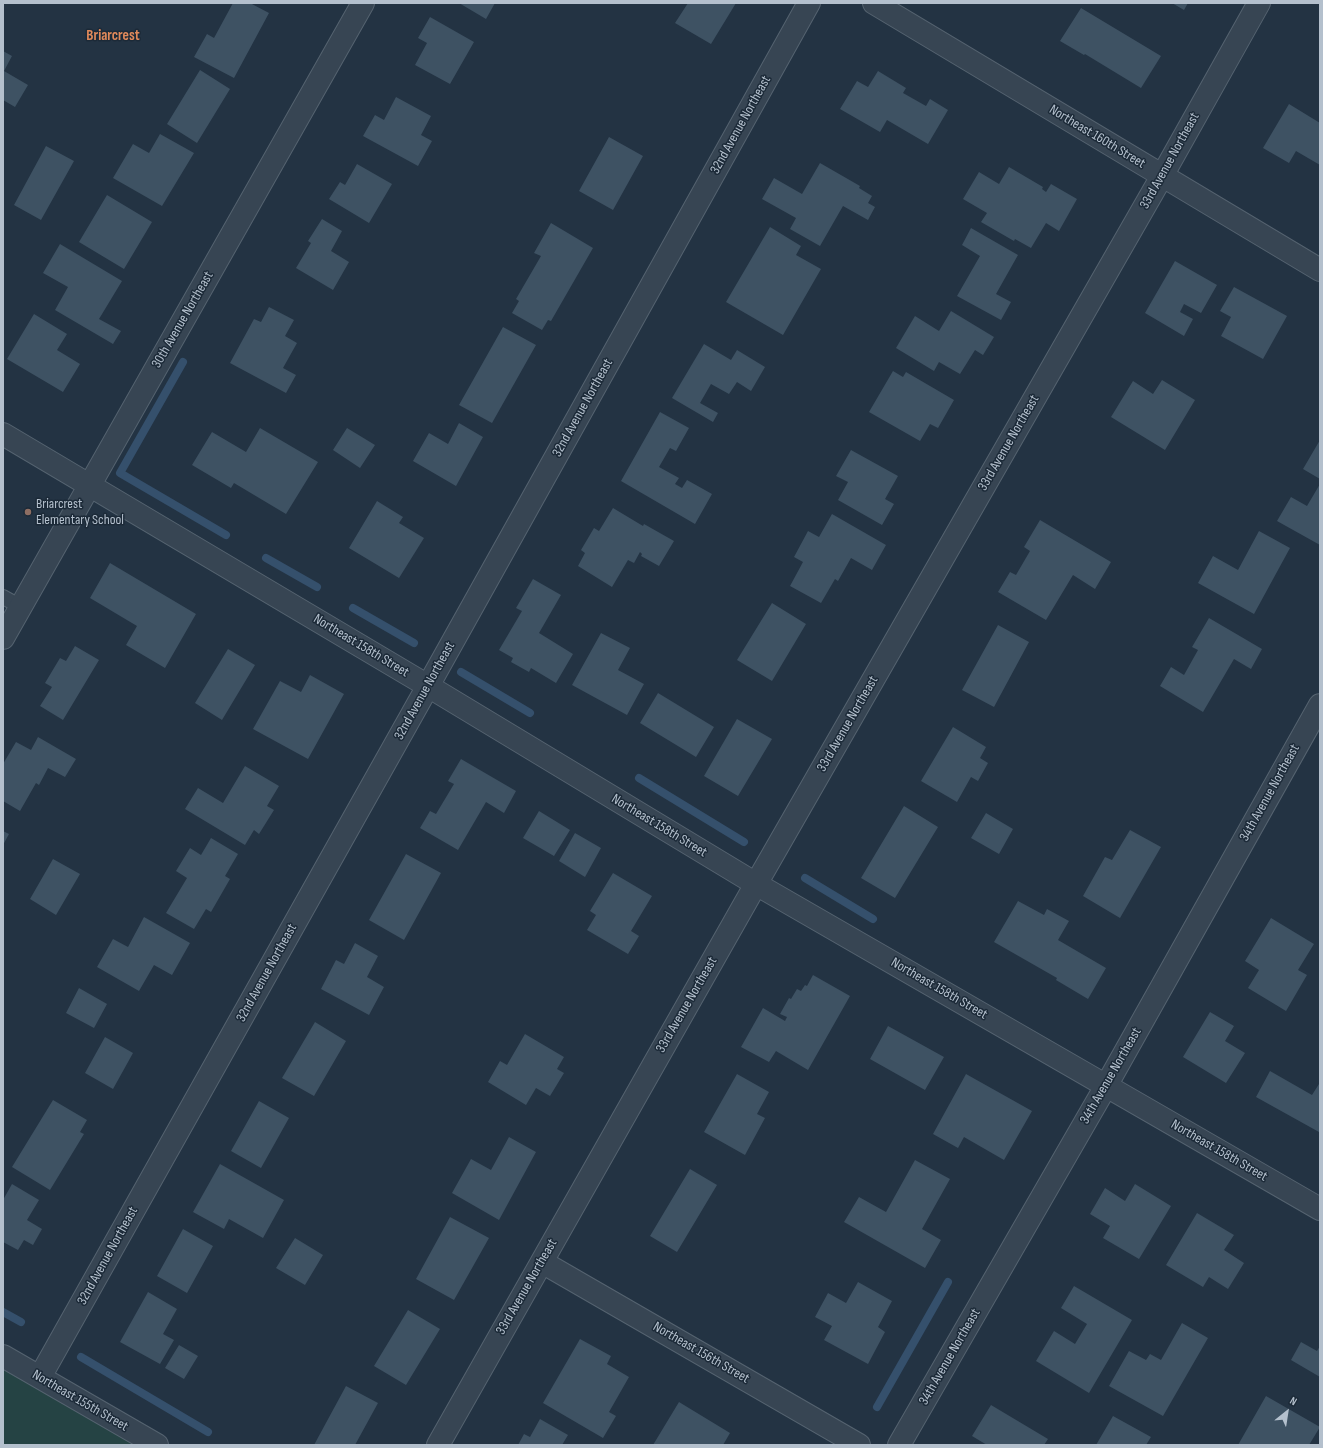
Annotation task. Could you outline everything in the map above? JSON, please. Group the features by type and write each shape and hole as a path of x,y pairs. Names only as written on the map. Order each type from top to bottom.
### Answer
{"street":[{"name":"30th Avenue Northeast","path":"3,638 12,602 90,485 363,3"},
{"name":"32nd Avenue Northeast","path":"40,1377 809,3"},
{"name":"Northeast 160th Street","path":"874,3 1320,270"},
{"name":"33rd Avenue Northeast","path":"438,1445 756,884 1162,176 1258,3"},
{"name":"Northeast 158th Street","path":"3,434 428,686 756,884 1320,1210"},
{"name":"34th Avenue Northeast","path":"899,1445 1106,1086 1320,704"},
{"name":"Northeast 156th Street","path":"542,1262 859,1445"},
{"name":"Northeast 155th Street","path":"3,1356 157,1445"}],"green space":[{"path":"3,1369 138,1445 3,1445"}],"building":[{"path":"233,3 250,3 269,13 234,78 194,57 207,34 214,38"},
{"path":"459,3 495,3 486,19"},
{"path":"688,3 736,3 711,44 675,23"},
{"path":"1172,3 1188,3 1184,10"},
{"path":"1081,8 1161,56 1141,88 1085,54 1084,55 1060,41"},
{"path":"430,17 474,42 450,84 415,65 427,43 418,38"},
{"path":"3,51 12,56 4,71 28,85 15,107 3,100"},
{"path":"200,70 230,89 197,143 167,124"},
{"path":"878,71 906,88 903,93 926,106 930,99 948,110 928,144 887,120 880,132 840,109 857,81 868,87"},
{"path":"396,97 431,116 421,135 432,141 418,166 363,136 375,115 384,120"},
{"path":"1289,104 1320,123 1320,165 1296,151 1289,163 1263,148"},
{"path":"160,134 194,153 162,206 113,178 133,144 149,153"},
{"path":"609,137 643,156 613,210 579,191"},
{"path":"46,146 74,161 41,220 14,205"},
{"path":"820,163 860,186 859,188 872,196 868,203 875,207 868,220 843,206 820,246 790,229 796,218 762,199 774,178 802,194"},
{"path":"357,164 392,184 369,223 329,199 340,182 345,185"},
{"path":"1009,167 1043,187 1042,189 1046,192 1051,184 1077,199 1059,231 1046,223 1031,248 1015,239 1014,241 981,222 987,213 963,199 979,172 999,184"},
{"path":"107,195 152,222 124,269 79,242"},
{"path":"322,219 342,231 331,251 349,262 333,290 296,268 311,243 308,241"},
{"path":"551,223 593,248 551,321 548,320 542,330 512,313 519,301 516,299 541,256 534,253"},
{"path":"770,227 801,246 796,255 821,269 783,335 726,302"},
{"path":"971,228 1018,255 996,294 1011,302 1001,320 957,296 980,256 962,245"},
{"path":"60,244 122,281 99,319 121,331 113,344 55,310 68,287 43,273"},
{"path":"1175,261 1217,285 1201,313 1184,304 1180,312 1193,319 1184,336 1145,313"},
{"path":"1234,287 1287,316 1263,359 1221,336 1231,317 1220,311"},
{"path":"269,307 294,320 285,336 297,343 283,368 296,375 286,393 230,363 254,319 261,322"},
{"path":"951,311 994,337 983,355 975,350 960,374 939,362 934,371 896,348 915,316 939,331"},
{"path":"34,314 67,334 57,350 80,364 63,392 7,359"},
{"path":"503,327 536,345 492,423 459,405"},
{"path":"704,344 731,360 737,350 765,367 751,391 737,382 729,394 711,384 700,403 718,413 713,422 672,398"},
{"path":"893,371 903,377 906,372 954,400 938,428 930,424 920,441 869,412"},
{"path":"1162,380 1195,400 1165,450 1111,417 1133,381 1153,394"},
{"path":"660,412 689,428 676,451 670,448 659,467 679,478 675,484 682,488 687,480 712,494 695,524 621,481"},
{"path":"459,423 483,437 456,486 413,461 429,433 448,444"},
{"path":"260,428 318,462 286,514 234,483 231,488 192,465 212,432 246,452"},
{"path":"347,428 375,445 360,468 333,450"},
{"path":"1320,440 1320,479 1303,469"},
{"path":"851,450 898,476 885,499 894,504 882,525 838,500 848,482 836,476"},
{"path":"1320,484 1320,545 1277,521 1291,497 1307,506"},
{"path":"377,501 403,517 399,523 424,538 399,578 349,548"},
{"path":"613,508 643,526 644,524 674,541 659,566 641,556 642,554 640,552 634,563 628,560 612,587 578,566 585,553 581,550 594,528 599,531"},
{"path":"832,514 886,545 872,570 851,558 838,581 835,579 821,603 790,586 803,562 794,557 808,531 819,537"},
{"path":"1040,520 1111,562 1095,589 1073,575 1046,620 998,592 1010,572 1016,575 1030,551 1024,547"},
{"path":"1259,531 1290,548 1254,614 1198,583 1213,556 1238,570"},
{"path":"110,563 196,614 165,668 126,645 137,626 90,598"},
{"path":"533,579 561,595 539,633 573,654 556,683 531,668 529,672 511,662 513,658 499,650 522,611 516,608"},
{"path":"772,603 806,624 772,681 737,660"},
{"path":"1209,618 1262,649 1251,669 1234,659 1203,712 1160,686 1171,667 1184,675 1198,650 1192,647"},
{"path":"998,625 1029,642 994,707 962,690"},
{"path":"601,633 630,648 618,670 644,684 627,715 572,685"},
{"path":"75,646 99,660 63,720 40,706 52,687 45,683 60,658 66,661"},
{"path":"228,649 255,665 222,720 195,703"},
{"path":"310,675 344,694 308,759 253,729 280,681 301,692"},
{"path":"658,693 714,727 696,757 640,723"},
{"path":"737,719 772,739 738,796 704,776"},
{"path":"953,727 986,747 980,758 988,763 978,781 971,777 957,802 921,781"},
{"path":"38,737 76,759 65,777 48,768 39,785 36,783 20,811 3,801 3,764 16,742 31,750"},
{"path":"461,759 516,791 504,813 486,802 458,850 420,828 430,811 436,814 454,784 448,781"},
{"path":"245,766 279,786 267,806 274,810 259,834 254,830 245,845 185,809 198,788 223,803"},
{"path":"904,806 938,827 895,898 861,878"},
{"path":"539,811 570,830 554,856 523,838"},
{"path":"986,813 1013,829 999,854 971,838"},
{"path":"1130,830 1161,847 1120,918 1083,896 1105,857 1112,860"},
{"path":"3,831 9,834 3,845"},
{"path":"575,833 601,848 585,877 559,861"},
{"path":"211,838 238,854 225,876 230,879 211,912 206,909 194,929 166,913 187,878 176,871 190,848 201,855"},
{"path":"406,854 441,873 404,940 369,920"},
{"path":"53,859 80,874 56,915 30,899"},
{"path":"613,873 652,896 631,931 639,936 628,954 587,930 596,915 590,911"},
{"path":"1018,901 1044,915 1047,909 1069,921 1058,940 1106,968 1088,999 1056,980 1057,978 994,942"},
{"path":"144,917 190,943 172,975 154,965 139,991 97,967 113,939 128,947"},
{"path":"1271,918 1314,944 1298,970 1307,975 1286,1011 1248,988 1259,970 1245,961"},
{"path":"355,943 378,956 367,977 384,987 369,1015 321,989 336,960 344,964"},
{"path":"813,975 850,996 808,1070 776,1051 769,1062 741,1047 763,1008 785,1021 787,1017 780,1014 789,998 791,999 797,989 801,991 805,985 807,986"},
{"path":"79,988 107,1004 94,1028 66,1013"},
{"path":"1210,1012 1234,1026 1225,1041 1245,1053 1226,1083 1183,1057"},
{"path":"315,1022 346,1041 314,1096 282,1078"},
{"path":"888,1026 944,1057 925,1090 870,1059"},
{"path":"525,1034 564,1057 557,1069 564,1073 550,1096 536,1088 526,1105 488,1082 500,1061 507,1065"},
{"path":"105,1037 133,1053 113,1089 85,1073"},
{"path":"1270,1071 1312,1095 1320,1084 1319,1132 1256,1097"},
{"path":"737,1074 769,1092 757,1114 765,1118 745,1155 704,1132"},
{"path":"966,1074 1032,1111 1004,1160 964,1137 958,1148 933,1134"},
{"path":"53,1100 87,1120 80,1132 84,1134 50,1190 12,1167"},
{"path":"259,1101 289,1118 261,1168 231,1151"},
{"path":"509,1137 536,1152 499,1220 452,1193 471,1159 491,1170"},
{"path":"915,1160 950,1179 922,1229 941,1240 925,1268 844,1222 859,1197 886,1212"},
{"path":"220,1164 284,1200 263,1238 229,1219 224,1229 193,1212"},
{"path":"690,1169 717,1185 677,1252 650,1236"},
{"path":"12,1184 39,1200 27,1220 42,1229 33,1245 24,1240 18,1250 3,1242 3,1200"},
{"path":"1135,1184 1171,1206 1139,1259 1103,1238 1110,1226 1090,1214 1105,1188 1125,1201"},
{"path":"1197,1213 1234,1235 1224,1250 1244,1263 1228,1289 1209,1277 1203,1287 1166,1265"},
{"path":"450,1217 489,1238 454,1300 416,1279"},
{"path":"183,1229 213,1246 187,1293 157,1276"},
{"path":"295,1238 323,1255 305,1285 276,1268"},
{"path":"858,1282 892,1301 878,1327 885,1332 868,1364 824,1340 832,1326 815,1317 828,1293 846,1303"},
{"path":"1074,1286 1132,1320 1089,1393 1036,1361 1054,1331 1075,1344 1087,1324 1061,1308"},
{"path":"148,1292 177,1309 163,1334 174,1340 160,1364 120,1342"},
{"path":"408,1310 440,1329 406,1385 374,1366"},
{"path":"1182,1323 1208,1338 1163,1416 1109,1386 1129,1351 1146,1360 1150,1354 1161,1360"},
{"path":"580,1339 611,1356 607,1364 629,1377 609,1412 616,1416 603,1438 543,1403"},
{"path":"1301,1342 1317,1351 1320,1346 1320,1377 1291,1360"},
{"path":"179,1345 198,1356 184,1379 165,1368"},
{"path":"346,1386 378,1403 355,1445 314,1445"},
{"path":"1266,1396 1320,1427 1309,1445 1238,1445"},
{"path":"679,1402 730,1433 723,1445 653,1445"},
{"path":"991,1405 1048,1439 1044,1445 987,1445 972,1436"},
{"path":"1113,1416 1151,1437 1146,1445 1096,1445"},
{"path":"540,1419 568,1435 562,1445 518,1445 524,1434 530,1437"}],"waterway":[{"path":"183,362 120,473 226,535"},
{"path":"266,558 317,587"},
{"path":"353,608 414,643"},
{"path":"461,672 530,713"},
{"path":"639,778 744,842"},
{"path":"805,878 873,919"},
{"path":"877,1407 948,1282"},
{"path":"3,1312 21,1322"},
{"path":"81,1357 208,1432"}],"place":[{"name":"Briarcrest Elementary School","path":"28,512"}],"district":[{"name":"Briarcrest","path":"113,36"}]}
